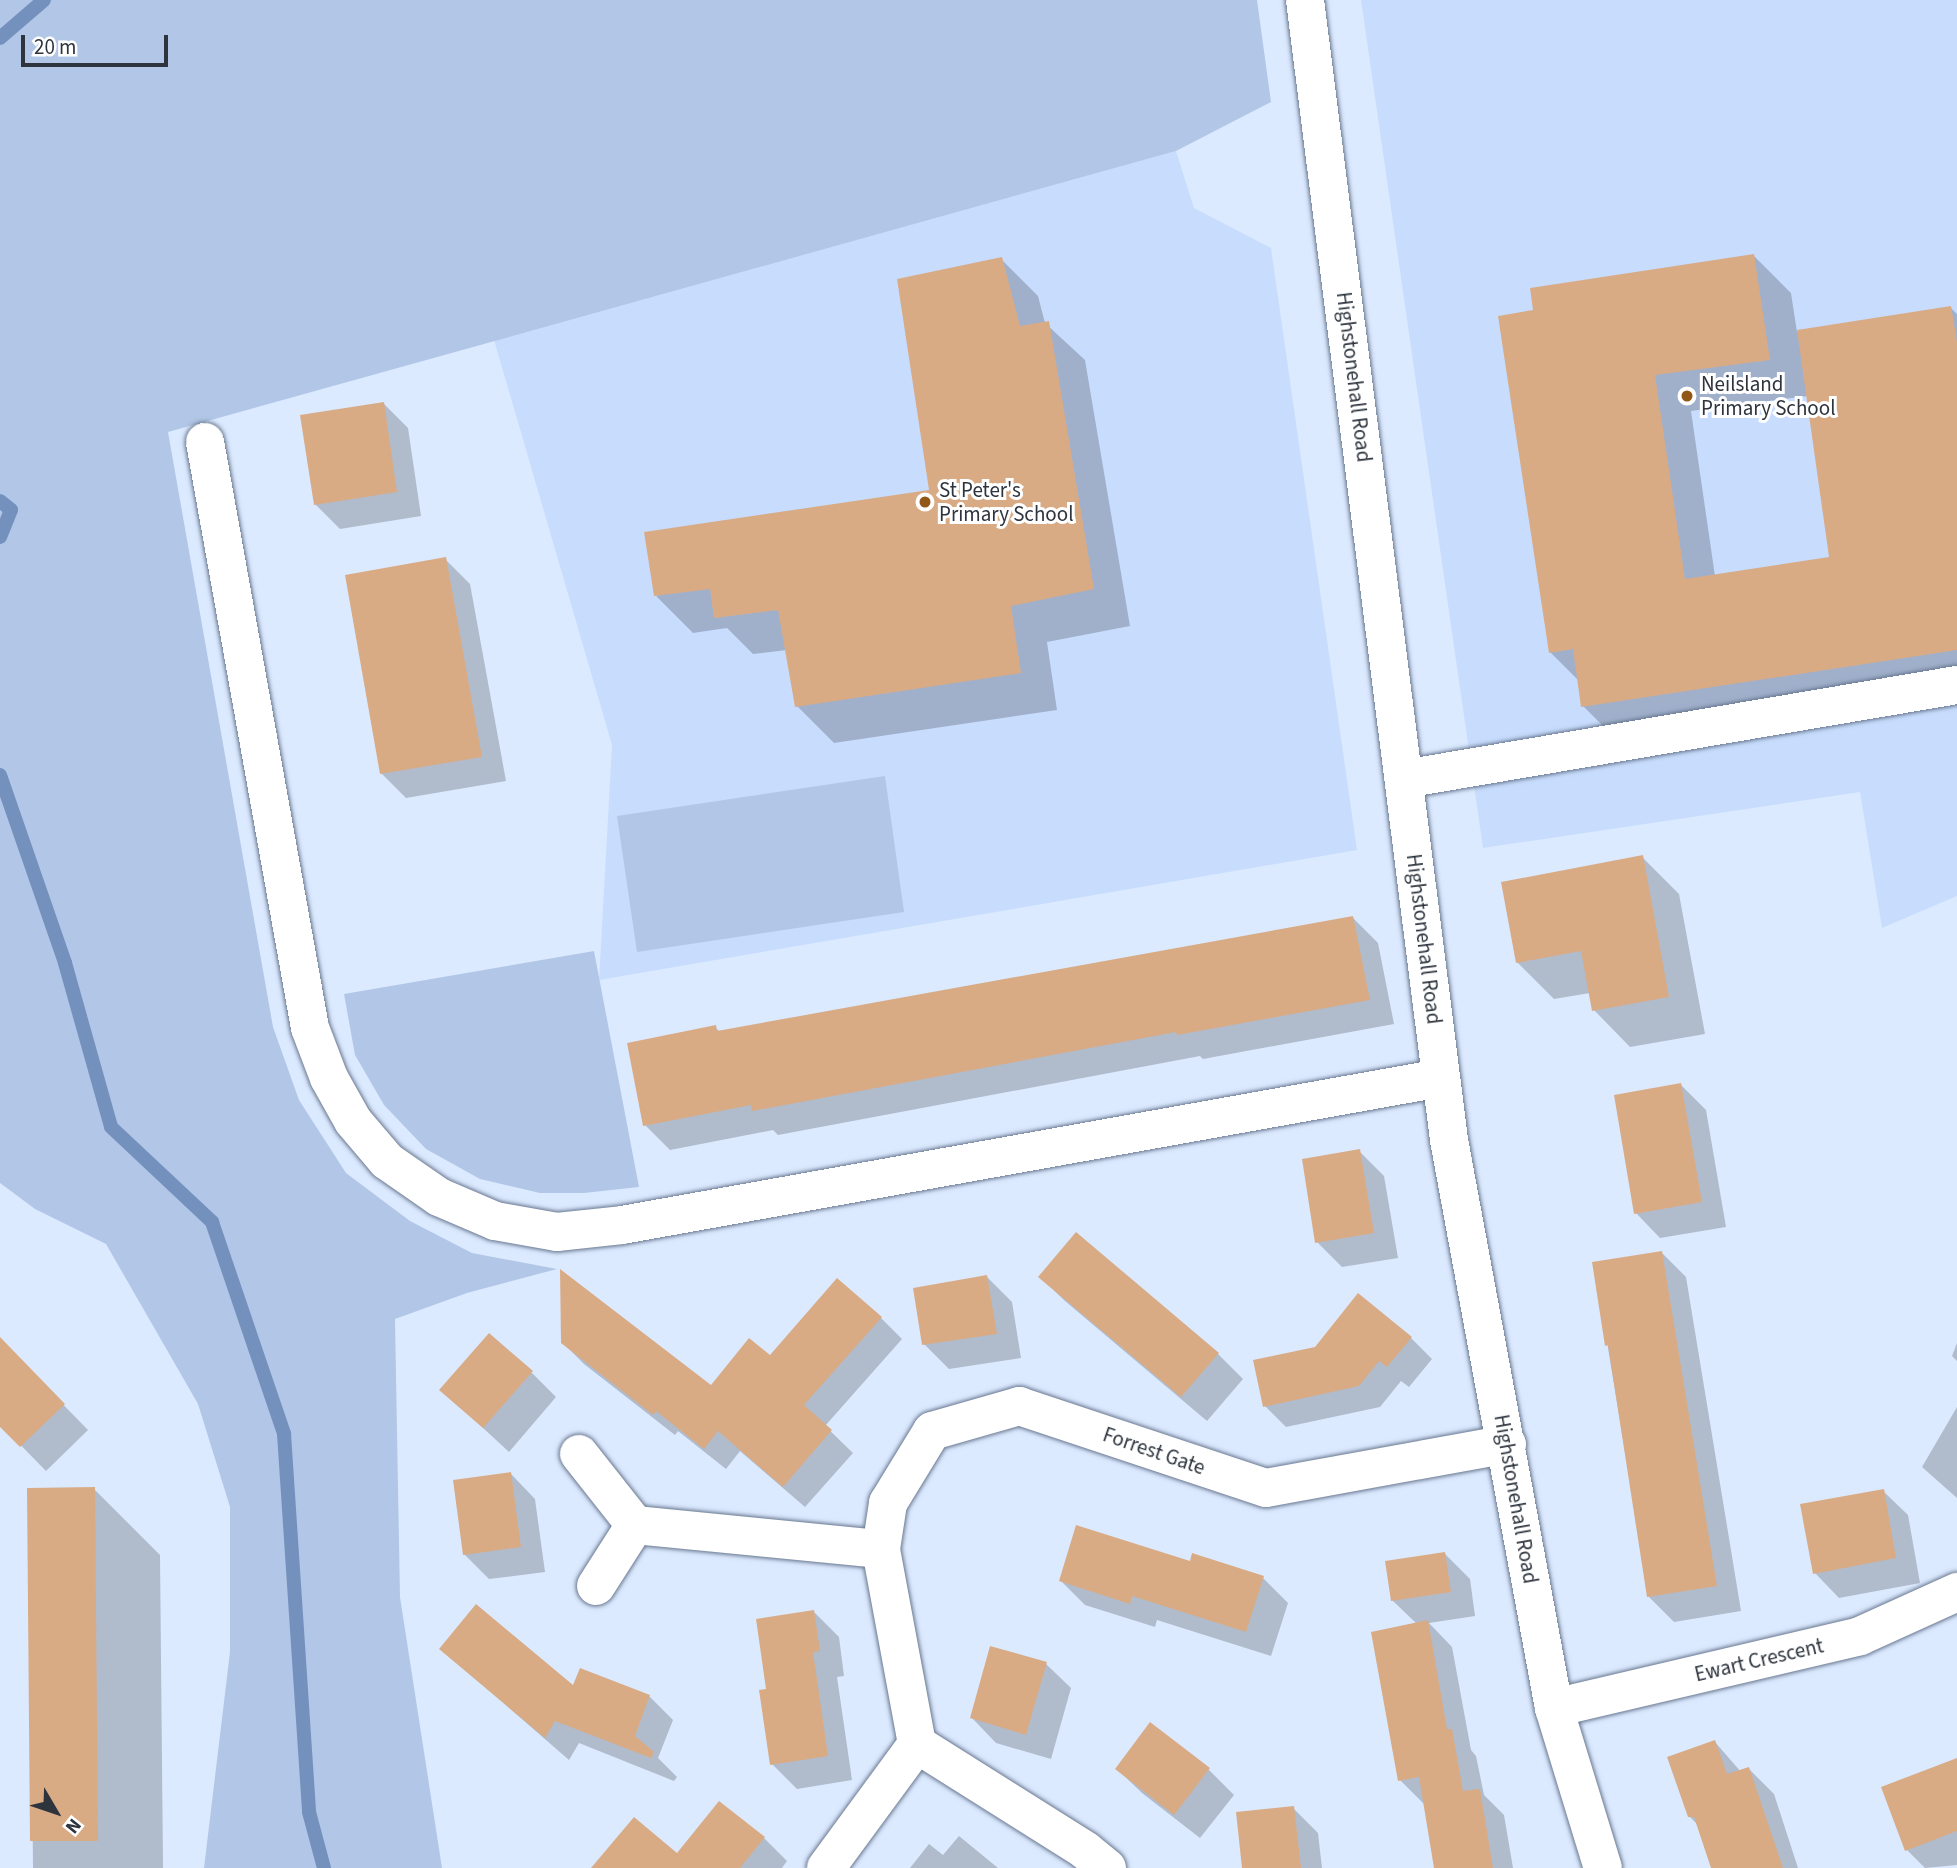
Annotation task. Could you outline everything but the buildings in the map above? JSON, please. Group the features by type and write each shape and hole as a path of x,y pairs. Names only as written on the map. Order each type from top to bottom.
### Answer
{"street":[{"name":"Highstonehall Road","path":"1305,0 1449,1140 1554,1708 1603,1868"},
{"path":"205,442 310,1028 329,1078 354,1121 387,1161 439,1197 495,1221 557,1231 622,1225 1441,1078"},
{"path":"1404,779 1957,685"},
{"name":"Forrest Gate","path":"917,1744 881,1549 888,1503 932,1431 1019,1406 1266,1488 1507,1444"},
{"path":"579,1454 635,1525 881,1549"},
{"path":"596,1586 635,1525"},
{"name":"Ewart Crescent","path":"1554,1708 1860,1636 1957,1591"},
{"path":"825,1868 917,1744 1086,1850 1107,1868"}],"shaded area":[{"path":"0,0 1257,0 1271,102 1176,151 168,432 273,1027 299,1100 346,1173 410,1221 472,1253 557,1269 467,1293 395,1319 400,1597 442,1868 204,1868 230,1652 230,1507 198,1404 106,1244 35,1209 0,1183"},
{"name":"Neilsland Primary School","path":"1361,0 1957,0 1957,896 1882,928 1860,792 1483,848"},
{"name":"St Peter's Primary School","path":"1176,151 1194,208 1271,248 1357,850 599,980 612,745 494,340"},
{"path":"885,776 904,912 637,952 617,816"},
{"path":"594,951 639,1187 584,1193 540,1193 480,1179 426,1149 384,1105 355,1055 344,994"}],"waterway":[{"path":"0,38 44,0"},
{"path":"0,501 11,510 0,537"},
{"path":"0,775 65,963 111,1127 212,1222 284,1434 309,1812 324,1868"}],"place":[{"name":"Neilsland Primary School","path":"1687,396"},
{"name":"St Peter's Primary School","path":"925,502"}]}
